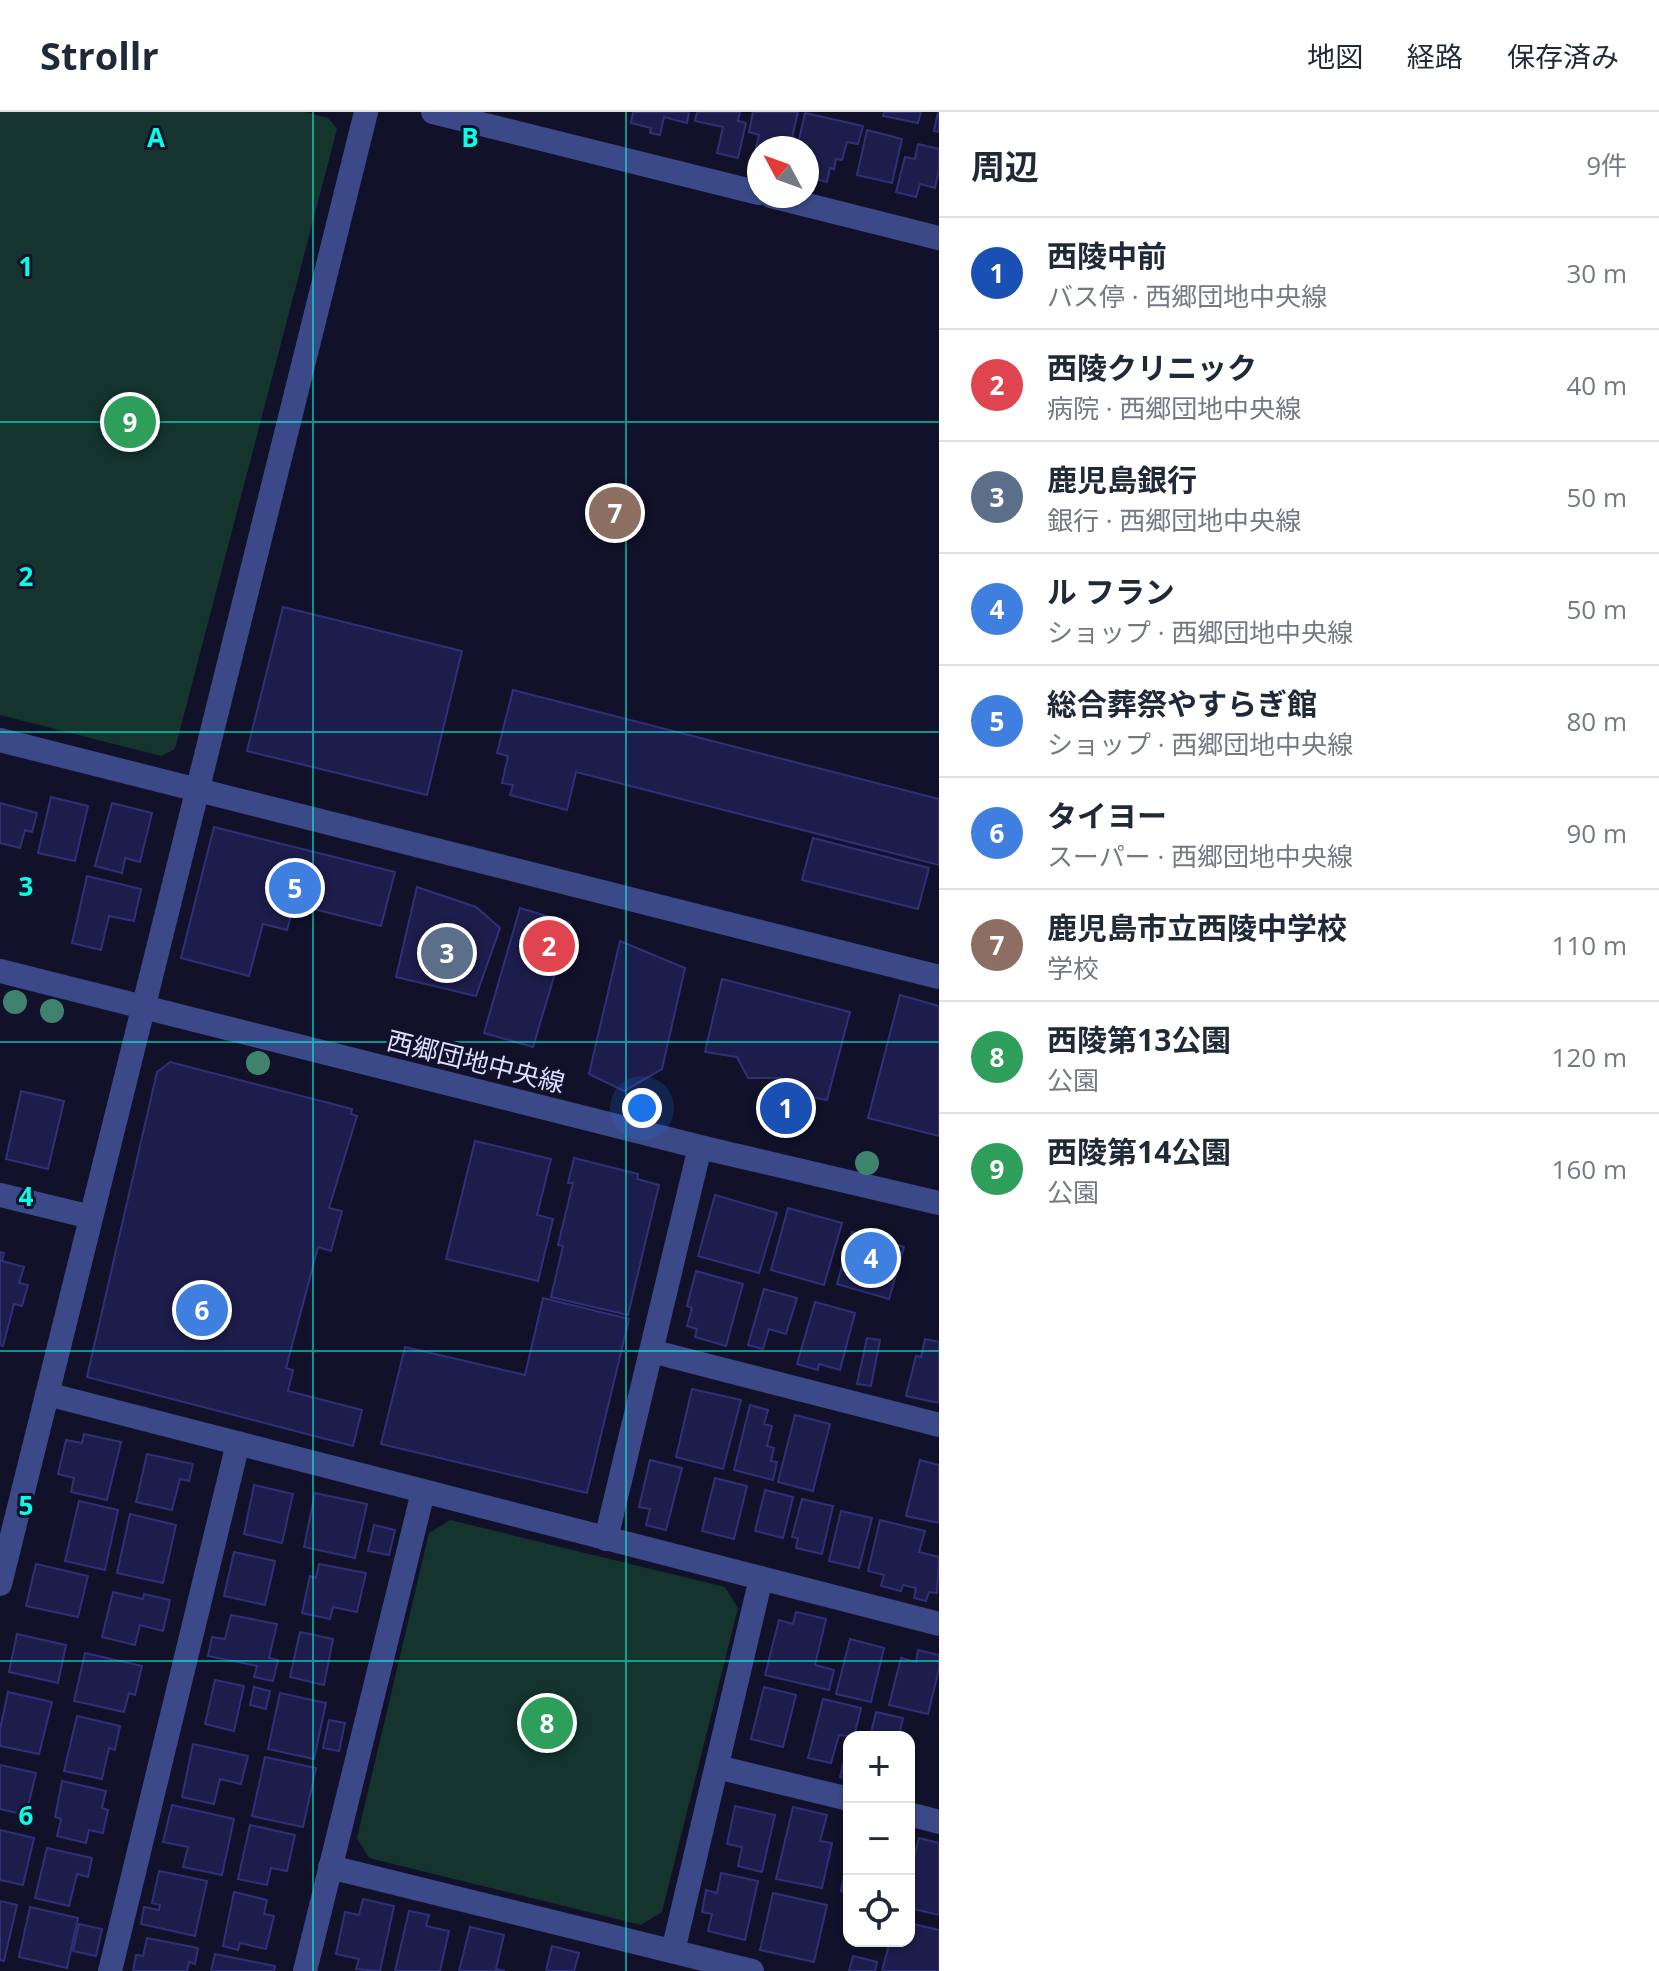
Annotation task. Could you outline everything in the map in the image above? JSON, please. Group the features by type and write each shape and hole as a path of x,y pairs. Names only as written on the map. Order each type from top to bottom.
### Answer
{"street":[{"path":"0,1584 366,112"},
{"path":"433,112 747,190"},
{"path":"819,208 939,238"},
{"path":"0,740 939,977"},
{"name":"西郷団地中央線","path":"0,971 700,1147 939,1203"},
{"path":"606,1539 700,1147"},
{"path":"0,1195 91,1217"},
{"path":"651,1351 939,1425"},
{"path":"47,1394 939,1624"},
{"path":"110,1971 238,1443"},
{"path":"305,1971 423,1492"},
{"path":"673,1951 761,1578"},
{"path":"717,1767 843,1798"},
{"path":"915,1816 939,1822"},
{"path":"330,1867 752,1971"}],"green space":[{"path":"0,112 305,112 328,118 337,129 175,749 161,756 0,715"},
{"path":"450,1520 725,1587 738,1608 662,1912 641,1925 369,1858 357,1838 429,1533"}],"building":[{"path":"633,112 689,112 687,123 664,117 660,135 650,133 651,128 631,123"},
{"path":"697,112 740,112 738,121 746,123 738,158 717,153 723,127 695,121"},
{"path":"753,112 798,112 792,136 759,136 749,132"},
{"path":"884,112 921,112 918,123 883,116"},
{"path":"939,112 939,132 934,131"},
{"path":"805,113 863,126 858,144 847,142 842,160 836,159 834,169 830,168 827,182 819,180 819,136 800,136"},
{"path":"867,130 902,139 892,183 857,175"},
{"path":"918,144 939,149 939,169 935,188 920,184 916,197 896,192 905,157 915,159"},
{"path":"283,607 462,651 427,795 247,751"},
{"path":"513,690 939,799 939,865 576,772 567,810 510,795 513,785 502,783 508,756 497,753"},
{"path":"51,797 88,806 75,861 38,853"},
{"path":"0,803 37,813 32,832 25,830 20,848 0,843"},
{"path":"112,803 152,813 140,862 125,858 122,873 95,866"},
{"path":"214,827 395,872 381,926 294,904 287,930 263,924 249,976 181,958"},
{"path":"813,838 929,868 918,909 802,880"},
{"path":"87,876 141,889 134,921 109,916 101,950 72,943"},
{"path":"417,887 476,907 500,928 476,996 396,977"},
{"path":"520,908 570,923 533,1047 484,1033"},
{"path":"620,941 685,968 662,1069 624,1091 589,1074"},
{"path":"722,979 850,1012 827,1100 773,1090 780,1078 748,1078 737,1057 705,1052"},
{"path":"900,995 939,1006 939,1136 868,1118"},
{"path":"170,1062 352,1109 351,1114 357,1116 329,1208 342,1211 331,1251 318,1247 286,1368 293,1370 288,1391 362,1410 353,1446 87,1377 157,1072"},
{"path":"21,1091 64,1101 48,1169 6,1159"},
{"path":"475,1141 551,1159 537,1215 553,1219 538,1281 446,1259"},
{"path":"574,1158 638,1174 637,1179 659,1185 628,1315 551,1297 563,1246 558,1245 573,1183 568,1183"},
{"path":"715,1195 777,1213 759,1273 698,1256"},
{"path":"788,1208 842,1223 824,1285 771,1270"},
{"path":"852,1232 904,1247 889,1299 837,1284"},
{"path":"0,1252 4,1253 2,1261 24,1267 19,1283 28,1285 22,1306 14,1304 3,1346 0,1345"},
{"path":"696,1271 743,1284 726,1346 695,1337 697,1329 687,1326 692,1308 687,1306"},
{"path":"764,1289 797,1298 786,1334 769,1329 763,1349 748,1345"},
{"path":"543,1298 629,1319 587,1493 381,1444 405,1347 525,1375"},
{"path":"815,1302 855,1313 840,1370 819,1364 818,1370 797,1364"},
{"path":"867,1338 880,1340 871,1386 857,1384"},
{"path":"925,1339 939,1342 939,1403 906,1396 916,1356 921,1357"},
{"path":"692,1389 741,1400 723,1469 676,1457"},
{"path":"750,1405 768,1410 764,1424 772,1426 767,1446 774,1448 771,1461 777,1462 773,1480 734,1470"},
{"path":"795,1415 830,1424 813,1491 778,1482"},
{"path":"84,1434 121,1442 107,1500 71,1492 74,1478 58,1474 66,1440 82,1443"},
{"path":"147,1454 193,1464 189,1481 180,1479 172,1510 136,1502"},
{"path":"650,1460 682,1468 666,1530 646,1525 650,1509 639,1507"},
{"path":"920,1460 939,1465 939,1523 906,1516"},
{"path":"715,1478 747,1486 734,1539 702,1531"},
{"path":"254,1485 293,1494 282,1543 244,1534"},
{"path":"765,1490 793,1497 783,1538 755,1531"},
{"path":"315,1493 367,1504 355,1558 304,1547"},
{"path":"802,1499 833,1506 822,1554 796,1548 798,1538 792,1537"},
{"path":"79,1501 118,1510 105,1570 65,1561"},
{"path":"841,1511 872,1518 859,1568 829,1561"},
{"path":"130,1514 176,1525 163,1583 117,1573"},
{"path":"880,1520 925,1531 919,1552 939,1557 937,1593 929,1592 926,1601 914,1598 916,1588 903,1585 901,1591 881,1586 884,1575 868,1571"},
{"path":"374,1525 395,1530 389,1555 368,1551"},
{"path":"234,1552 275,1561 265,1605 224,1596"},
{"path":"36,1564 88,1576 78,1617 26,1606"},
{"path":"319,1564 366,1573 357,1612 333,1607 330,1619 302,1613 310,1576 316,1578"},
{"path":"113,1592 143,1599 144,1594 170,1600 163,1631 140,1625 135,1645 102,1637"},
{"path":"796,1612 826,1619 815,1665 834,1670 829,1690 765,1675 779,1620 793,1624"},
{"path":"231,1615 277,1624 269,1658 278,1660 273,1681 254,1677 257,1666 208,1656 212,1637 225,1639"},
{"path":"300,1632 333,1639 324,1685 290,1677"},
{"path":"17,1634 66,1645 58,1683 9,1672"},
{"path":"850,1639 884,1648 871,1702 836,1694"},
{"path":"918,1650 939,1655 939,1669 928,1714 889,1705 901,1658 916,1662"},
{"path":"85,1653 142,1666 135,1695 129,1693 124,1712 74,1701"},
{"path":"215,1680 244,1686 234,1731 205,1724"},
{"path":"254,1687 270,1691 266,1709 250,1705"},
{"path":"764,1687 796,1695 783,1747 751,1739"},
{"path":"8,1692 52,1702 39,1754 0,1746 0,1729"},
{"path":"280,1693 326,1703 314,1759 268,1749"},
{"path":"823,1699 861,1708 855,1731 843,1731 843,1736 839,1735 831,1763 808,1758"},
{"path":"876,1712 903,1718 900,1731 871,1731"},
{"path":"77,1716 120,1726 115,1750 109,1748 102,1779 64,1771"},
{"path":"329,1720 345,1723 339,1751 323,1748"},
{"path":"193,1744 248,1756 241,1784 220,1779 214,1804 182,1797"},
{"path":"265,1757 316,1768 303,1827 252,1816"},
{"path":"0,1765 36,1773 26,1815 0,1809"},
{"path":"62,1781 106,1791 102,1808 108,1810 103,1833 89,1830 86,1843 57,1836 61,1819 55,1817"},
{"path":"172,1805 234,1819 222,1875 183,1867 188,1847 163,1842"},
{"path":"735,1806 775,1815 762,1872 738,1866 742,1847 727,1844"},
{"path":"793,1807 827,1815 820,1841 832,1843 822,1888 776,1879"},
{"path":"250,1825 295,1835 287,1871 271,1868 267,1885 238,1879"},
{"path":"0,1830 34,1838 23,1885 0,1880"},
{"path":"919,1838 939,1843 939,1915 915,1909 915,1854"},
{"path":"47,1848 92,1858 88,1877 77,1874 69,1906 35,1898"},
{"path":"159,1871 207,1881 195,1936 141,1924 144,1907 159,1910 160,1905 152,1903"},
{"path":"721,1873 758,1881 745,1940 708,1931 712,1914 702,1912 706,1890 717,1893"},
{"path":"234,1892 267,1900 264,1914 274,1916 266,1949 240,1943 238,1950 223,1946"},
{"path":"773,1893 827,1905 814,1962 760,1950"},
{"path":"363,1899 394,1906 380,1971 356,1969 359,1959 336,1954 345,1912 359,1915"},
{"path":"0,1901 17,1905 4,1961 0,1960"},
{"path":"30,1907 78,1918 67,1968 19,1957"},
{"path":"409,1911 429,1915 426,1926 449,1931 440,1971 395,1971"},
{"path":"79,1924 102,1929 96,1956 73,1951"},
{"path":"915,1924 939,1930 939,1971 882,1971 888,1947 915,1947"},
{"path":"470,1927 504,1935 496,1969 505,1971 459,1971"},
{"path":"147,1938 198,1948 195,1964 189,1962 187,1971 133,1971 136,1955 143,1956"},
{"path":"552,1946 579,1953 574,1971 546,1971"},
{"path":"215,1954 275,1966 274,1971 211,1971"},
{"path":"853,1956 877,1962 875,1971 849,1971"}],"place":[{"name":"西陵第14公園","path":"130,422"},
{"name":"鹿児島市立西陵中学校","path":"615,513"},
{"name":"総合葬祭やすらぎ館","path":"295,888"},
{"name":"西陵クリニック","path":"549,946"},
{"name":"鹿児島銀行","path":"447,953"},
{"name":"西陵中前","path":"786,1108"},
{"name":"ル フラン","path":"871,1258"},
{"name":"タイヨー","path":"202,1310"},
{"name":"西陵第13公園","path":"547,1723"}]}
